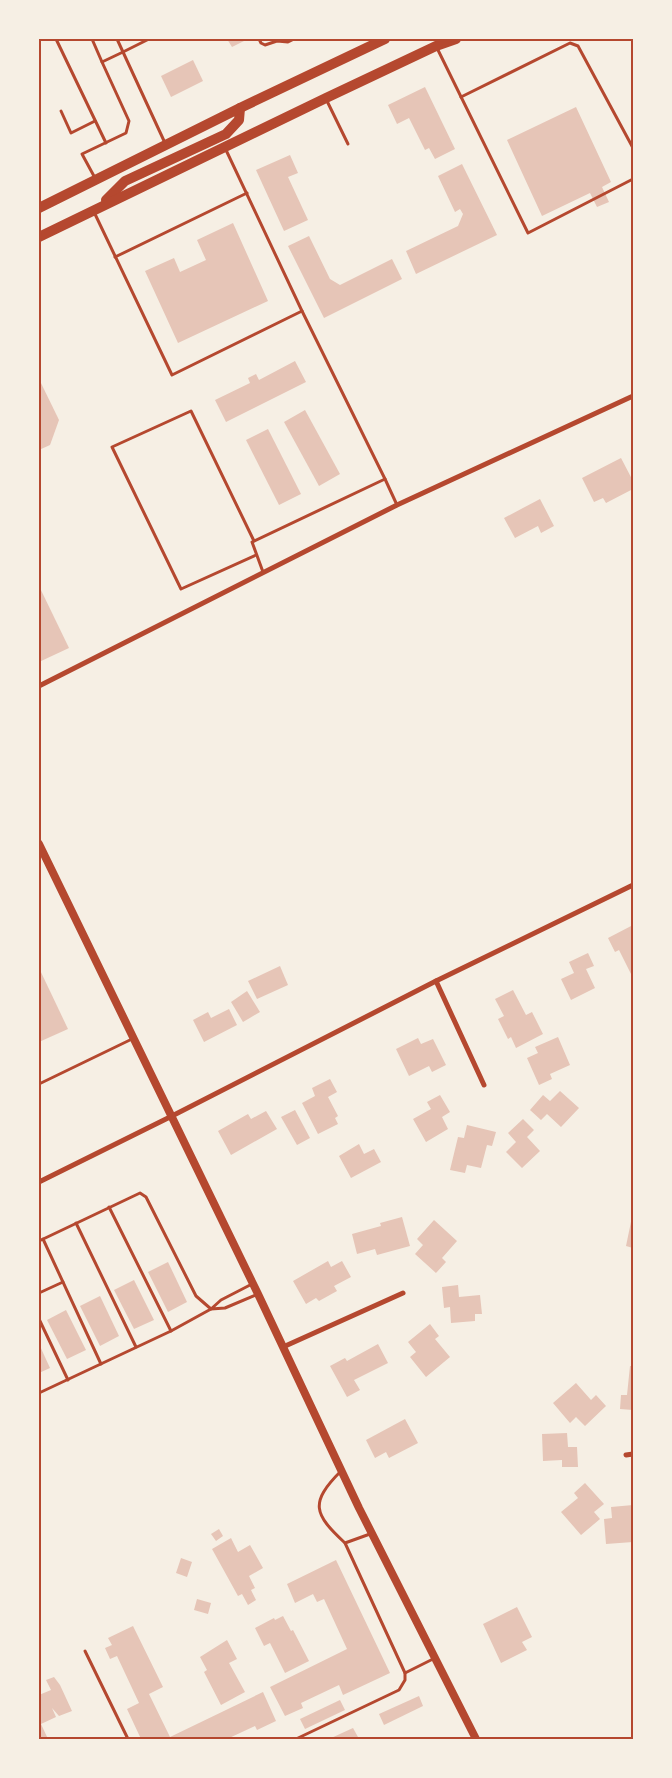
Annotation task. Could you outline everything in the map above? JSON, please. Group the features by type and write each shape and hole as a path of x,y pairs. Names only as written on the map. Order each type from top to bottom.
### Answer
{"main road":[{"path":"39,208 167,146 240,108 385,39"},
{"path":"39,237 326,98 436,46 456,39"},
{"path":"97,208 125,181 226,134 239,120 240,108"}],"street":[{"path":"39,686 397,505 633,396"},
{"path":"39,844 170,1117 284,1347 341,1470 476,1739"},
{"path":"39,1182 436,981 633,885"},
{"path":"436,981 484,1085"},
{"path":"284,1347 403,1294"},
{"path":"626,1455 633,1454"}],"lane":[{"path":"56,39 106,143"},
{"path":"92,39 129,121 126,133 82,154 96,180"},
{"path":"117,39 167,146"},
{"path":"102,62 149,39"},
{"path":"259,39 265,45 278,40 288,42 294,39"},
{"path":"461,98 570,43 578,46 633,148"},
{"path":"436,46 528,233 633,179"},
{"path":"326,98 348,144"},
{"path":"60,111 71,133 95,121"},
{"path":"224,147 397,505"},
{"path":"115,257 247,193"},
{"path":"97,208 115,257 172,375 302,311"},
{"path":"256,556 181,589 112,447 191,411 254,541 252,542 256,556 264,572"},
{"path":"254,541 385,479"},
{"path":"39,1084 133,1039"},
{"path":"101,1364 63,1282 41,1240 109,1206 140,1193 146,1197 196,1296 211,1309 225,1308 258,1294"},
{"path":"109,1206 171,1331"},
{"path":"76,1223 136,1347"},
{"path":"39,1293 63,1282"},
{"path":"39,1393 171,1331 211,1309 221,1300 253,1284"},
{"path":"39,1320 68,1380"},
{"path":"296,1739 399,1690 405,1680 405,1673 345,1543 327,1525 319,1511 321,1496 326,1485 341,1470"},
{"path":"345,1543 372,1533"},
{"path":"86,1651 128,1739"},
{"path":"405,1673 435,1658"}],"building":[{"path":"227,39 248,39 232,47"},
{"path":"193,60 203,81 171,97 161,76"},
{"path":"425,87 455,149 435,159 429,148 425,150 409,118 397,124 388,105"},
{"path":"576,107 611,182 602,187 609,202 597,207 590,193 542,216 507,140"},
{"path":"290,155 298,173 288,177 308,220 284,231 256,170"},
{"path":"462,164 497,235 416,274 406,251 458,226 463,214 460,209 455,212 438,176"},
{"path":"233,223 268,301 178,343 145,271 174,258 180,272 206,260 197,240"},
{"path":"309,236 330,279 340,285 392,259 402,279 324,318 288,246"},
{"path":"295,361 306,382 226,422 215,400 250,383 248,378 256,374 259,380"},
{"path":"39,379 59,420 50,445 39,450"},
{"path":"305,410 340,474 319,486 284,422"},
{"path":"268,429 301,494 279,505 246,440"},
{"path":"621,458 633,481 633,489 606,503 603,498 594,502 582,478"},
{"path":"540,499 554,526 541,533 538,526 515,538 504,518"},
{"path":"39,586 69,648 39,662"},
{"path":"633,925 633,978 619,950 615,952 608,938"},
{"path":"588,953 594,966 586,969 595,988 571,1000 561,979 574,973 569,962"},
{"path":"280,966 288,985 257,999 248,981"},
{"path":"39,968 68,1029 39,1042"},
{"path":"513,990 526,1015 532,1012 543,1034 516,1048 511,1037 508,1039 498,1019 504,1016 495,999"},
{"path":"247,991 260,1012 243,1022 231,1002"},
{"path":"229,1009 237,1025 204,1042 193,1020 208,1012 211,1018"},
{"path":"558,1037 570,1065 550,1074 552,1079 539,1085 527,1058 538,1053 535,1047"},
{"path":"418,1038 421,1044 433,1039 446,1065 432,1072 429,1066 409,1076 396,1049"},
{"path":"330,1079 337,1092 328,1097 338,1116 335,1118 338,1124 318,1134 302,1103 315,1096 312,1088"},
{"path":"560,1091 579,1108 561,1127 547,1114 541,1120 530,1110 543,1095 550,1101"},
{"path":"440,1095 450,1112 442,1117 448,1129 426,1142 413,1119 431,1109 427,1102"},
{"path":"295,1110 310,1138 297,1145 281,1117"},
{"path":"266,1111 277,1129 231,1155 218,1131 248,1114 251,1119"},
{"path":"523,1119 534,1130 527,1137 540,1151 522,1168 506,1152 516,1142 508,1133"},
{"path":"467,1125 496,1132 492,1146 487,1145 481,1168 467,1165 465,1173 450,1170 458,1137 464,1138"},
{"path":"359,1144 364,1154 374,1149 381,1162 351,1178 339,1156"},
{"path":"402,1217 410,1246 377,1255 375,1249 357,1254 352,1234 381,1226 380,1223"},
{"path":"633,1217 633,1248 626,1246"},
{"path":"434,1220 457,1241 442,1258 446,1262 436,1273 415,1254 423,1245 417,1239"},
{"path":"328,1261 331,1267 342,1261 351,1277 334,1286 337,1291 319,1301 316,1298 306,1304 293,1281"},
{"path":"168,1262 187,1302 168,1312 148,1272"},
{"path":"134,1280 154,1320 134,1329 114,1290"},
{"path":"458,1285 459,1297 480,1295 482,1314 475,1314 475,1321 451,1323 450,1307 444,1308 442,1287"},
{"path":"100,1296 119,1336 100,1346 80,1306"},
{"path":"66,1310 86,1350 67,1359 47,1320"},
{"path":"430,1324 439,1336 435,1339 450,1357 426,1377 410,1357 416,1352 408,1342"},
{"path":"39,1344 50,1368 39,1373"},
{"path":"378,1344 388,1363 354,1380 360,1390 347,1397 330,1366 345,1358 347,1361"},
{"path":"630,1366 633,1366 633,1410 620,1409 621,1395 627,1395"},
{"path":"576,1383 591,1400 596,1395 606,1406 585,1426 576,1417 570,1423 553,1403"},
{"path":"405,1419 418,1443 389,1458 386,1452 375,1458 366,1440"},
{"path":"567,1433 568,1447 577,1447 578,1467 562,1467 562,1460 543,1461 542,1434"},
{"path":"585,1483 604,1504 594,1512 600,1519 581,1535 561,1512 578,1498 574,1493"},
{"path":"633,1505 633,1542 606,1544 604,1519 612,1518 611,1507"},
{"path":"219,1529 223,1536 216,1541 211,1534"},
{"path":"231,1538 238,1552 250,1545 263,1568 249,1576 255,1588 251,1590 256,1600 248,1605 242,1594 238,1596 212,1549"},
{"path":"181,1558 192,1562 187,1577 176,1573"},
{"path":"336,1560 390,1673 343,1695 339,1685 301,1703 303,1708 285,1716 270,1687 347,1649 324,1599 317,1602 313,1594 295,1603 287,1584"},
{"path":"197,1599 211,1603 208,1614 194,1610"},
{"path":"517,1607 532,1637 522,1642 527,1650 501,1663 483,1624"},
{"path":"283,1616 291,1631 293,1630 309,1661 285,1673 270,1643 264,1646 255,1628 274,1618 275,1620"},
{"path":"133,1626 163,1687 149,1694 170,1737 263,1692 276,1721 257,1730 255,1726 227,1739 141,1739 127,1709 139,1703 117,1656 110,1659 105,1648 112,1645 108,1638"},
{"path":"227,1640 237,1659 229,1663 245,1692 221,1705 204,1672 207,1670 200,1657"},
{"path":"54,1677 60,1685 72,1711 59,1716 52,1708 56,1717 41,1724 48,1739 39,1739 39,1695 51,1690 46,1680"},
{"path":"419,1696 423,1706 384,1725 379,1714"},
{"path":"340,1700 345,1710 305,1729 300,1719"},
{"path":"353,1728 358,1737 354,1739 329,1739"}]}
